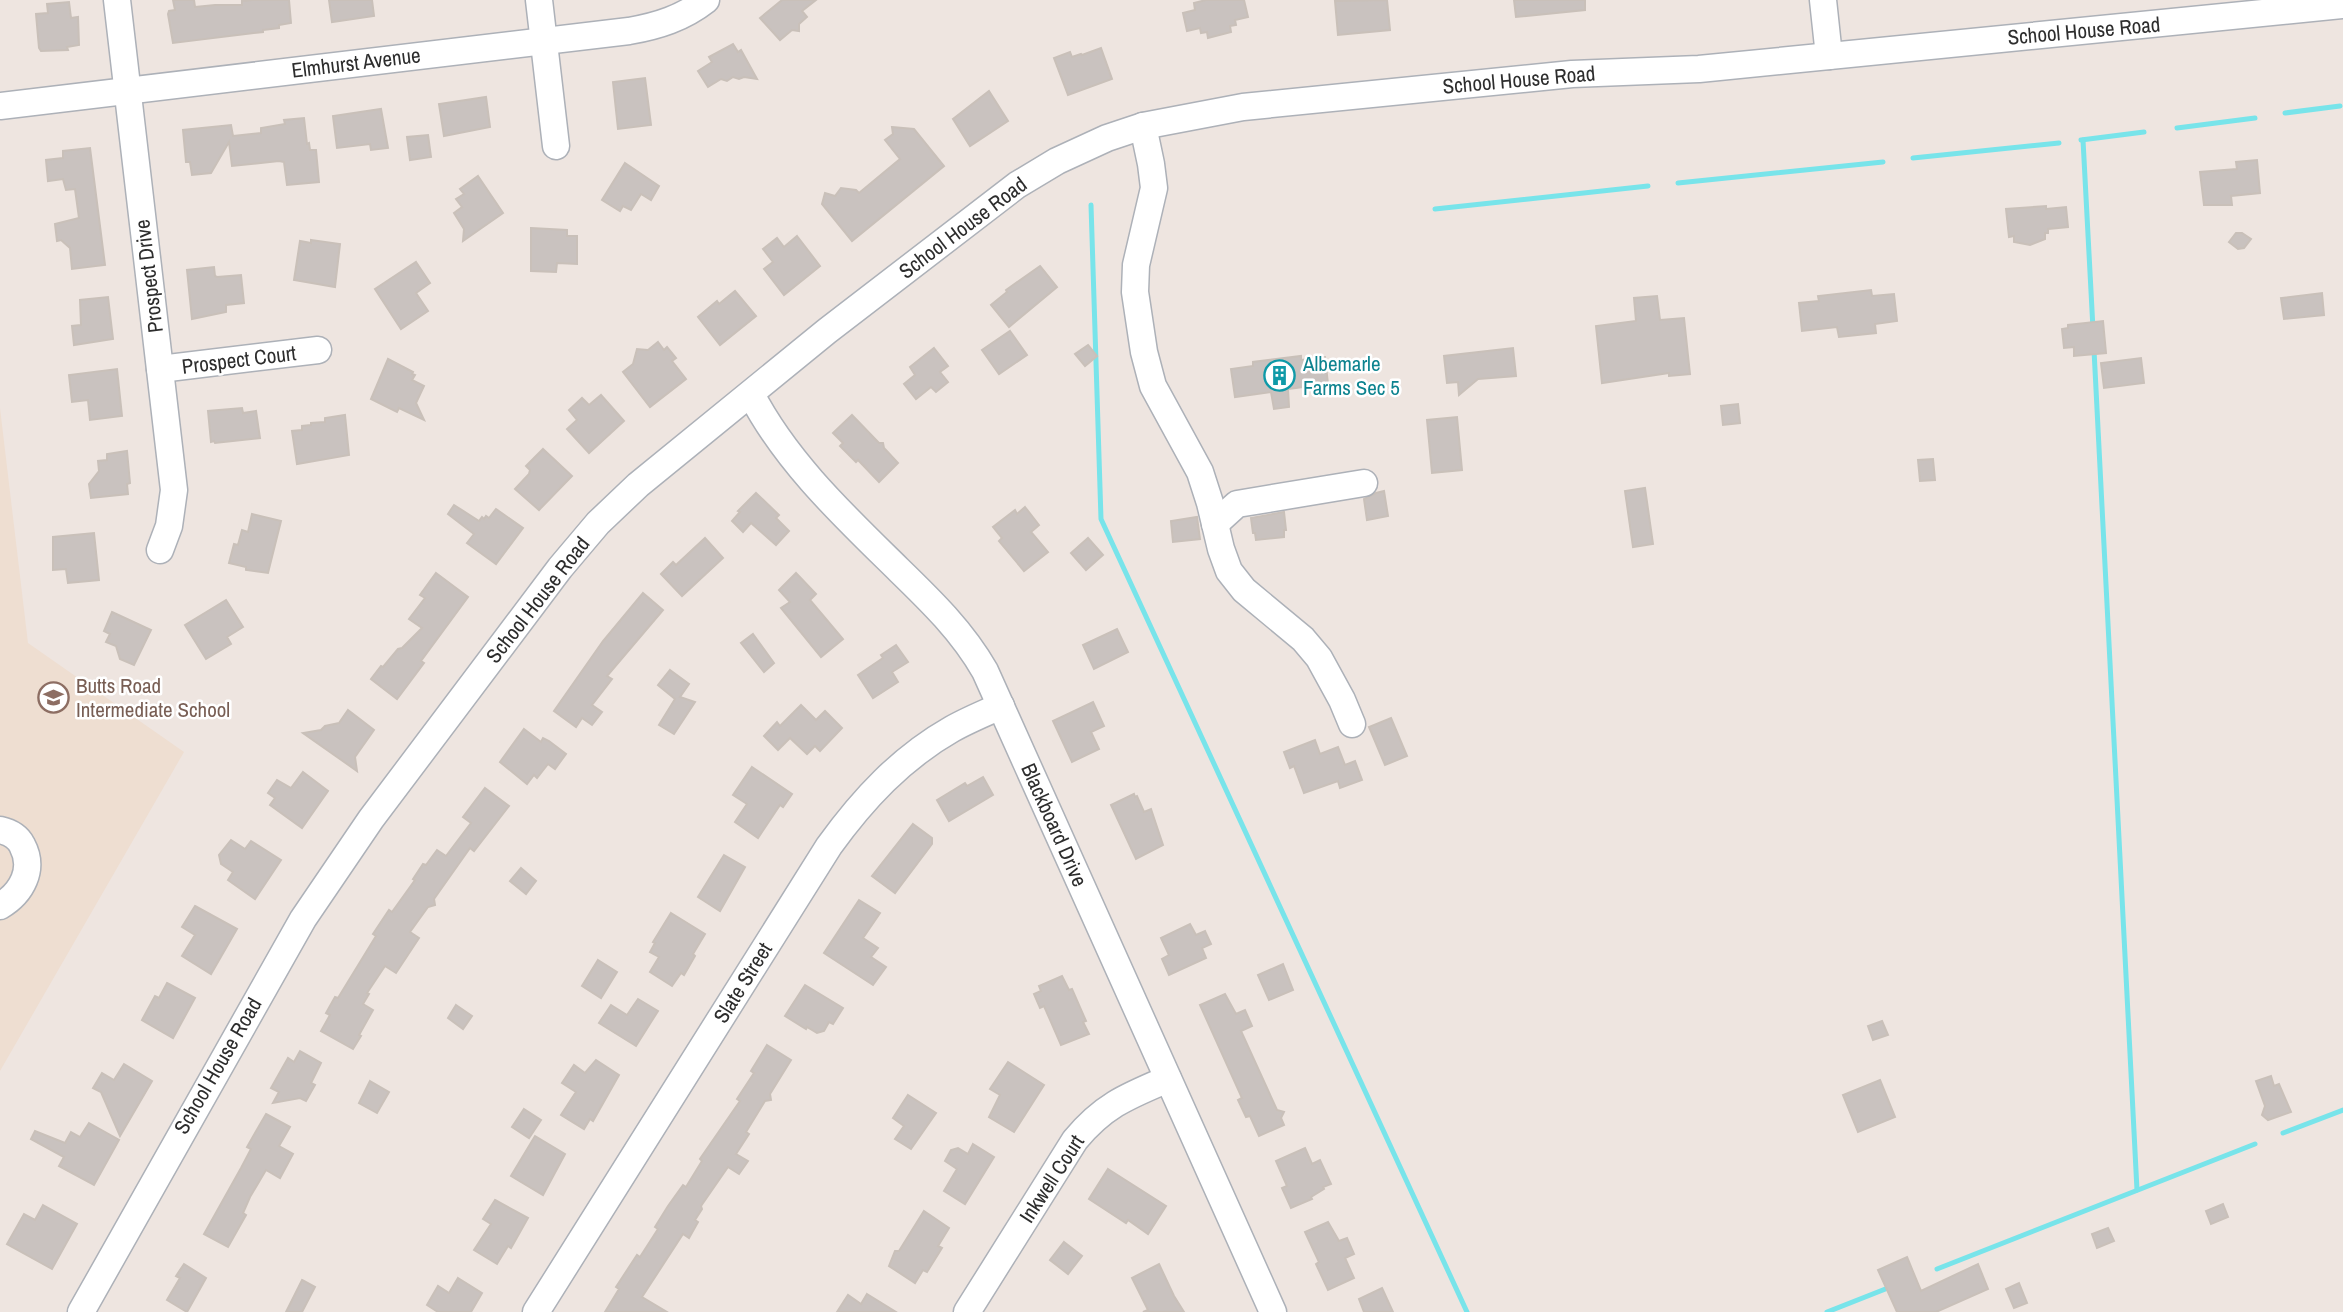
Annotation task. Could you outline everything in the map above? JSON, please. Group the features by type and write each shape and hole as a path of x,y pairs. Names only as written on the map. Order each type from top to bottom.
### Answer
{"street":[{"name":"Prospect Drive","path":"117,0 174,490 169,526 160,550"},
{"path":"539,0 556,146"},
{"name":"Elmhurst Avenue","path":"0,106 652,27 687,13 706,0"},
{"path":"1823,0 1829,56"},
{"name":"School House Road","path":"81,1312 288,944 372,819 560,568 598,523 638,485 859,306 1017,185 1088,146 1143,126 1243,107 1572,74 1699,69 2343,5"},
{"path":"1143,126 1152,164 1154,188 1136,265 1136,292 1153,386 1200,472 1229,571 1244,590 1303,639 1319,658 1352,724"},
{"name":"Prospect Court","path":"160,369 318,350"},
{"name":"Blackboard Drive","path":"751,394 770,428 805,473 959,632 985,671 1273,1312"},
{"path":"1215,524 1237,503 1364,483"},
{"name":"Slate Street","path":"536,1312 829,846 854,811 883,779 905,760 952,729 1001,706"},
{"path":"0,830 19,839 29,857 27,876 19,890 0,906"},
{"name":"Inkwell Court","path":"967,1312 1075,1140 1088,1124 1116,1102 1168,1079"}],"shaded area":[{"name":"Butts Road Intermediate School","path":"0,408 28,643 184,752 0,1071"}],"building":[{"path":"173,0 194,0 195,7 242,5 242,1 252,0 289,0 291,23 263,32 173,43 168,14 169,11 175,10"},
{"path":"329,0 372,0 374,16 332,22"},
{"path":"782,0 816,0 802,11 807,17 799,24 799,31 792,30 780,40 760,18"},
{"path":"1206,0 1244,0 1248,17 1235,20 1236,25 1230,26 1231,32 1208,38 1207,32 1201,33 1200,28 1187,31 1183,13 1195,10 1194,3"},
{"path":"1387,0 1390,30 1338,35 1335,1"},
{"path":"1514,0 1585,0 1585,10 1516,17"},
{"path":"69,2 71,18 78,17 79,45 67,47 68,50 41,51 36,14 48,13 47,4"},
{"path":"733,44 738,52 741,50 757,79 733,77 727,81 721,79 708,87 698,71 712,62 709,57"},
{"path":"1101,48 1112,79 1068,95 1054,58 1070,52 1072,57 1082,55"},
{"path":"645,78 651,125 618,129 613,82"},
{"path":"989,91 1008,121 970,146 953,119"},
{"path":"486,97 490,127 444,136 439,104"},
{"path":"381,109 388,148 371,150 370,144 337,148 333,116"},
{"path":"304,118 307,144 309,143 310,150 316,150 319,182 287,185 284,162 279,161 232,166 229,142 211,173 192,175 190,162 186,162 183,130 231,125 233,136 261,133 261,128 285,124 284,120"},
{"path":"892,127 914,129 944,166 852,241 822,204 825,193 835,196 841,188 859,193 900,159 885,140 893,134"},
{"path":"428,135 431,157 410,160 407,137"},
{"path":"90,148 105,265 72,269 70,248 61,240 57,241 55,224 79,218 75,189 66,190 63,179 48,181 46,160 63,158 63,151"},
{"path":"2257,160 2260,193 2231,196 2232,205 2204,205 2200,172 2237,169 2236,162"},
{"path":"625,163 659,186 651,200 641,194 631,210 623,206 620,211 602,200"},
{"path":"478,176 503,213 463,241 464,229 454,213 462,207 456,199 464,194 460,189"},
{"path":"2046,206 2046,209 2066,207 2068,227 2048,229 2045,239 2030,245 2014,242 2014,236 2009,237 2006,209"},
{"path":"531,228 567,230 567,236 577,236 577,264 557,263 556,272 531,271"},
{"path":"2236,233 2242,233 2251,239 2244,248 2238,249 2229,242"},
{"path":"797,236 820,266 784,295 764,269 773,262 763,249 777,238 784,247"},
{"path":"311,240 340,244 335,287 294,280 300,241 311,243"},
{"path":"416,262 430,283 416,293 428,311 401,329 375,289"},
{"path":"1040,266 1057,287 1009,327 991,305 1007,292 1006,290"},
{"path":"214,267 217,277 241,275 244,303 226,305 226,312 192,319 187,270"},
{"path":"1871,290 1872,296 1894,294 1897,321 1875,324 1876,333 1839,337 1837,327 1802,331 1799,303 1819,301 1818,296"},
{"path":"735,291 756,316 720,345 698,317 717,301 719,304"},
{"path":"2322,293 2324,315 2284,319 2281,298"},
{"path":"1657,296 1660,320 1684,318 1690,374 1669,376 1669,373 1602,383 1596,326 1636,321 1634,298"},
{"path":"108,297 113,339 74,345 72,326 81,325 80,300"},
{"path":"2103,321 2106,353 2074,356 2074,347 2064,348 2062,329 2068,328 2068,325"},
{"path":"1010,331 1027,355 999,374 982,350"},
{"path":"658,342 664,350 667,347 676,358 672,361 686,379 650,407 623,372 633,364 637,349 648,350"},
{"path":"1088,345 1097,356 1085,366 1075,354"},
{"path":"934,348 948,366 940,372 948,382 936,392 931,387 916,399 904,384 915,375 910,367"},
{"path":"1513,348 1516,376 1478,379 1459,395 1458,382 1447,383 1444,356"},
{"name":"Albemarle Farms Sec 5","path":"1301,356 1301,360 1325,357 1328,384 1288,389 1289,407 1274,409 1271,392 1235,397 1231,369 1253,366 1253,362"},
{"path":"2141,358 2144,383 2104,388 2101,363"},
{"path":"388,359 413,372 415,375 412,380 424,386 416,403 424,420 399,408 397,412 371,399"},
{"path":"117,369 122,416 90,420 88,400 72,402 69,375"},
{"path":"601,395 624,421 589,453 567,429 577,420 569,410 582,398 589,405"},
{"path":"1738,404 1740,423 1723,425 1721,406"},
{"path":"242,408 243,413 256,411 260,438 211,442 208,411"},
{"path":"345,415 349,455 297,464 292,431 302,430 302,426 311,423 325,422 325,418"},
{"path":"852,415 879,443 883,443 884,448 898,463 879,482 840,446 843,443 833,433"},
{"path":"1457,417 1462,470 1432,473 1427,420"},
{"path":"543,449 572,476 539,510 515,489 529,474 530,470 526,466"},
{"path":"127,451 130,483 127,484 128,494 91,498 89,484 99,471 98,461 107,460 107,454"},
{"path":"1933,459 1935,480 1920,481 1918,460"},
{"path":"1645,488 1653,544 1633,547 1625,491"},
{"path":"1384,491 1388,516 1367,520 1364,499"},
{"path":"756,493 779,515 776,518 789,531 776,545 751,523 743,532 732,521"},
{"path":"454,505 479,521 482,517 489,518 496,509 523,528 496,564 467,543 474,534 448,514"},
{"path":"1025,507 1039,525 1031,532 1048,552 1024,571 999,541 1002,538 993,527 1015,510 1017,514"},
{"path":"1284,512 1284,537 1256,540 1251,518"},
{"path":"252,514 281,521 268,573 246,570 246,567 229,563 234,544 238,545 242,530 248,532"},
{"path":"1197,517 1200,539 1173,542 1171,521"},
{"path":"94,533 99,580 68,583 66,569 53,570 53,537"},
{"path":"705,538 723,558 682,596 661,574 673,562 676,565"},
{"path":"1088,538 1103,555 1086,570 1071,553"},
{"path":"436,573 468,597 397,699 371,679 398,649 422,628 409,619 425,598 420,595"},
{"path":"796,573 816,594 810,600 843,639 821,657 781,608 790,602 779,590"},
{"path":"643,593 663,610 607,676 612,679 592,705 602,712 592,725 582,718 576,727 554,711 603,641"},
{"path":"226,600 243,627 227,637 231,644 206,659 185,625"},
{"path":"112,612 151,630 134,665 120,659 116,646 106,642 110,634 104,631"},
{"path":"1117,629 1128,652 1094,669 1083,645"},
{"path":"753,634 774,663 764,672 741,643"},
{"path":"896,645 908,662 892,672 898,682 873,698 858,675 883,658 881,655"},
{"path":"670,670 689,684 680,697 695,702 674,734 659,725 675,699 658,685"},
{"path":"1093,702 1104,726 1091,732 1099,749 1072,762 1053,721"},
{"path":"801,705 816,720 825,711 842,728 820,751 815,746 807,754 790,738 778,750 764,736 777,722 780,726"},
{"path":"348,710 374,730 355,757 357,771 303,733 339,723"},
{"path":"1391,718 1407,756 1385,765 1369,727"},
{"path":"524,729 541,742 543,738 549,741 566,754 555,769 548,764 537,778 534,775 527,784 500,762"},
{"path":"1315,740 1320,754 1338,747 1345,765 1355,761 1362,780 1340,788 1338,781 1304,793 1294,766 1290,768 1284,752"},
{"path":"752,767 792,794 783,807 780,805 758,838 735,822 747,804 733,795"},
{"path":"303,772 328,791 302,828 270,805 275,798 268,793 277,780 291,788"},
{"path":"983,777 993,795 949,821 937,800 965,783 967,786"},
{"path":"485,788 509,806 474,851 470,848 434,899 435,905 428,907 410,932 419,938 396,973 385,966 367,993 369,994 363,1004 373,1010 353,1049 321,1031 330,1015 326,1013 376,936 373,934 389,910 392,912 423,864 426,865 437,850 446,856 471,823 463,817"},
{"path":"1134,794 1144,812 1151,809 1163,845 1136,859 1111,805"},
{"path":"913,824 932,838 932,844 895,893 872,876"},
{"path":"231,840 245,849 251,841 281,860 255,899 228,880 233,872 221,864 219,855"},
{"path":"724,855 745,867 720,911 698,897"},
{"path":"521,868 536,881 526,894 510,881"},
{"path":"859,900 880,913 863,938 878,948 871,957 886,967 873,985 824,953"},
{"path":"195,906 237,929 211,974 182,956 195,935 182,927"},
{"path":"671,913 705,934 684,975 681,973 672,986 650,972 659,957 650,952 655,943 653,942"},
{"path":"1190,924 1196,935 1205,931 1211,944 1202,948 1206,958 1169,975 1162,959 1169,955 1161,938"},
{"path":"598,960 617,972 601,998 582,986"},
{"path":"1283,964 1293,990 1269,1000 1258,975"},
{"path":"1062,976 1069,990 1072,989 1089,1034 1061,1045 1044,1006 1040,1008 1034,994 1041,991 1039,986"},
{"path":"167,983 195,998 173,1038 142,1020 155,996 159,998"},
{"path":"805,985 843,1008 833,1024 829,1022 824,1031 817,1033 807,1027 806,1029 785,1016"},
{"path":"1225,994 1236,1014 1245,1010 1252,1026 1241,1031 1277,1110 1284,1112 1281,1118 1284,1125 1259,1136 1250,1116 1246,1117 1238,1100 1242,1098 1200,1005"},
{"path":"638,999 658,1011 636,1046 599,1023 611,1005 627,1015"},
{"path":"456,1005 472,1016 463,1029 448,1018"},
{"path":"1882,1021 1888,1035 1873,1040 1868,1026"},
{"path":"767,1045 791,1060 770,1094 771,1100 765,1101 736,1154 748,1161 739,1174 728,1167 701,1206 702,1209 695,1220 698,1222 689,1238 683,1234 642,1297 667,1312 605,1312 619,1289 616,1287 637,1255 640,1257 658,1229 655,1227 668,1206 683,1185 686,1187 702,1161 700,1159 740,1101 737,1099 754,1073 751,1071"},
{"path":"300,1051 321,1063 311,1083 315,1085 306,1101 300,1098 273,1103 279,1092 271,1088 288,1058 294,1062"},
{"path":"596,1060 619,1075 593,1121 590,1119 584,1129 561,1115 576,1092 562,1083 574,1065 585,1073"},
{"path":"1008,1062 1044,1085 1014,1132 989,1117 1000,1095 990,1089"},
{"path":"124,1064 152,1081 120,1136 101,1092 93,1088 102,1073 114,1080"},
{"path":"2271,1076 2274,1086 2279,1084 2291,1112 2268,1120 2262,1115 2265,1106 2256,1081"},
{"path":"1880,1080 1895,1117 1858,1132 1843,1095"},
{"path":"370,1081 389,1092 377,1113 359,1103"},
{"path":"908,1095 936,1113 911,1149 895,1139 904,1126 893,1118"},
{"path":"524,1109 541,1120 529,1138 512,1127"},
{"path":"266,1114 290,1127 279,1146 293,1154 280,1178 266,1170 250,1197 243,1213 246,1215 228,1247 204,1234 251,1149 247,1147"},
{"path":"89,1123 119,1140 94,1185 59,1166 64,1157 31,1139 35,1131 65,1143 71,1132 80,1137"},
{"path":"535,1136 565,1154 543,1195 511,1176"},
{"path":"973,1144 994,1157 965,1204 944,1191 957,1169 945,1161 951,1150 958,1148 968,1154"},
{"path":"1305,1148 1312,1164 1320,1160 1331,1184 1323,1187 1312,1199 1291,1208 1282,1188 1287,1186 1276,1161"},
{"path":"1108,1169 1166,1206 1148,1234 1089,1199"},
{"path":"495,1200 528,1218 511,1248 508,1246 497,1264 474,1250 491,1224 483,1219"},
{"path":"2223,1204 2228,1217 2211,1224 2206,1211"},
{"path":"43,1205 77,1224 52,1269 7,1244 24,1214 35,1220"},
{"path":"924,1211 949,1228 938,1246 942,1248 927,1272 923,1270 915,1283 889,1266 895,1251 899,1251"},
{"path":"1328,1222 1339,1241 1347,1238 1354,1254 1345,1258 1354,1278 1328,1290 1305,1232"},
{"path":"2108,1228 2114,1241 2097,1248 2092,1234"},
{"path":"1064,1242 1082,1256 1068,1274 1050,1260"},
{"path":"1907,1257 1921,1291 1978,1264 1988,1289 1936,1312 1897,1312 1878,1270"},
{"path":"184,1264 206,1278 187,1312 167,1300 180,1278 176,1276"},
{"path":"1159,1264 1184,1312 1143,1312 1148,1310 1132,1278"},
{"path":"458,1278 482,1293 471,1312 438,1312 427,1305 438,1286 449,1293"},
{"path":"302,1280 315,1287 302,1312 286,1312"},
{"path":"2019,1283 2027,1303 2014,1308 2006,1289"},
{"path":"1382,1288 1393,1312 1364,1312 1359,1299"},
{"path":"867,1294 896,1312 837,1312 848,1295 861,1304"}],"waterway":[{"path":"2285,113 2340,106"},
{"path":"2177,128 2255,118"},
{"path":"2081,140 2144,132"},
{"path":"2083,140 2093,329"},
{"path":"1913,158 2059,143"},
{"path":"1678,183 1883,162"},
{"path":"1435,209 1648,186"},
{"path":"1091,205 1101,519 1467,1312"},
{"path":"2094,350 2137,1190"},
{"path":"2283,1133 2343,1110"},
{"path":"1937,1269 2255,1144"},
{"path":"1827,1312 1893,1286"}],"place":[{"name":"Albemarle Farms Sec 5","path":"1280,376"},
{"name":"Butts Road Intermediate School","path":"53,698"}]}
